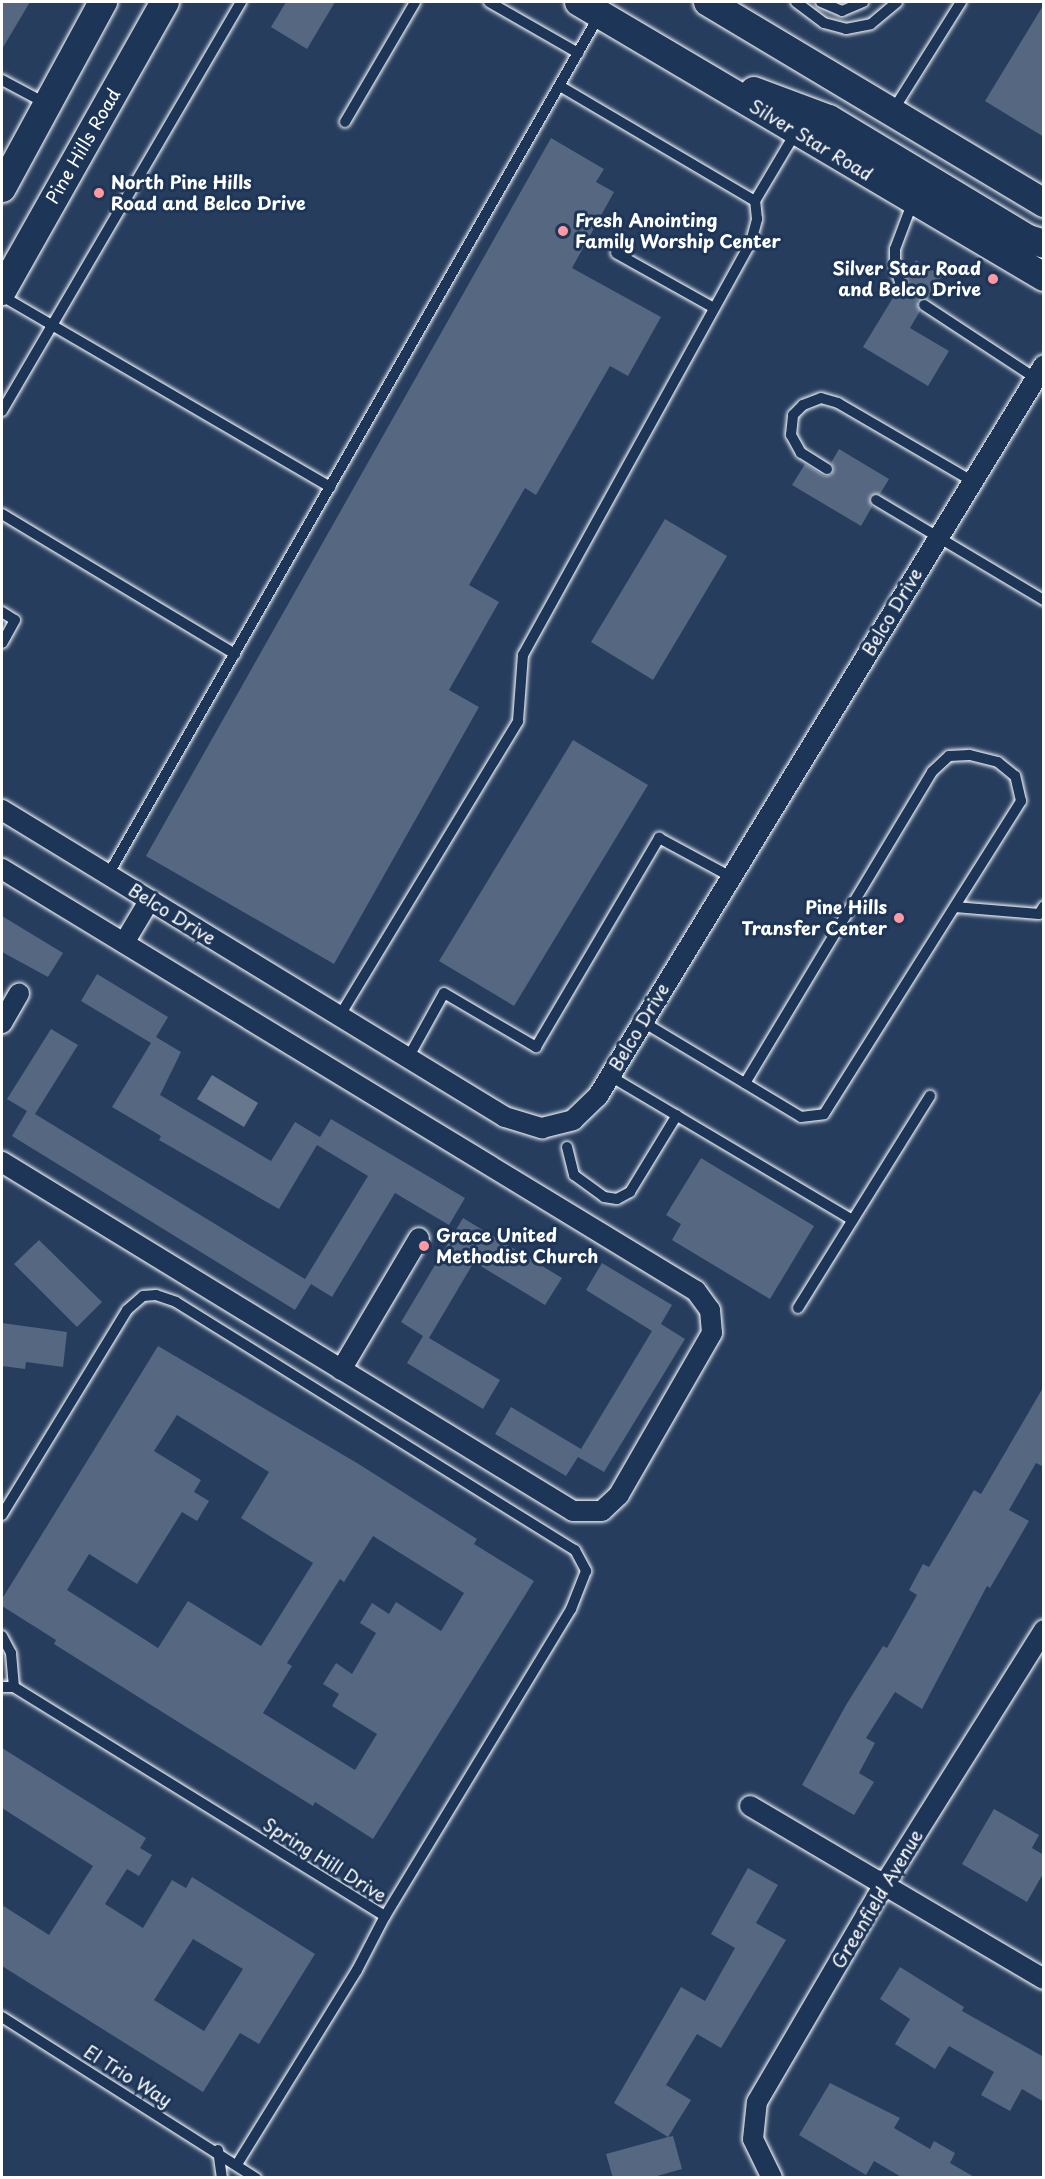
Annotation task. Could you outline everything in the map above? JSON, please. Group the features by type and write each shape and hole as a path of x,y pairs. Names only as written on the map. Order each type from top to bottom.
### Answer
{"main road":[{"path":"6,170 47,104 103,2"},
{"name":"Pine Hills Road","path":"2,291 165,2"},
{"path":"708,2 1044,203"},
{"name":"Silver Star Road","path":"590,8 1044,277"},
{"path":"690,68 829,119 1028,239 1044,244"}],"street":[{"name":"Belco Drive","path":"2,810 505,1117 542,1128 573,1120 586,1110 610,1076 972,481 1041,376"},
{"path":"2,869 696,1291 710,1310 713,1323 707,1345 619,1495 602,1512 589,1514 559,1504 2,1162"},
{"path":"124,943 149,901"},
{"path":"2,1023 19,994"},
{"path":"341,1370 419,1238"},
{"name":"Greenfield Avenue","path":"772,2178 753,2139 757,2102 884,1885 1044,1630"},
{"path":"750,1806 1044,1979"}],"lane":[{"path":"2,411 241,2"},
{"path":"345,122 415,2"},
{"path":"489,2 578,53"},
{"path":"796,2 824,23 846,29 872,24 897,2"},
{"path":"821,2 842,11 863,2"},
{"path":"892,112 961,2"},
{"path":"108,875 560,86 578,53 590,8"},
{"path":"2,80 47,104"},
{"path":"560,86 755,201"},
{"path":"339,1017 518,721 522,655 751,242 758,219 755,201 796,131"},
{"path":"901,285 894,267 895,249 913,201"},
{"path":"616,253 714,309"},
{"path":"2,296 330,487"},
{"path":"924,305 1041,376"},
{"path":"827,469 801,453 791,435 793,415 803,405 821,398 838,403 972,481"},
{"path":"876,500 1044,600"},
{"path":"2,514 235,654"},
{"path":"2,612 15,620 2,643"},
{"path":"643,1022 801,1117 824,1114 1021,801 1015,776 998,762 969,754 949,756 932,772 745,1083"},
{"path":"408,1058 444,993 536,1047 659,838 731,877"},
{"path":"955,907 1041,910"},
{"path":"610,1076 853,1220"},
{"path":"798,1308 930,1096"},
{"path":"567,1147 574,1175 604,1197 617,1199 630,1192 677,1115"},
{"path":"2,1515 127,1310 143,1296 156,1295 176,1302 575,1550 586,1571 571,1610 385,1916"},
{"path":"2,1636 11,1653 14,1687 2,1687"},
{"name":"Spring Hill Drive","path":"14,1687 385,1916 357,1970 238,2163"},
{"name":"El Trio Way","path":"2,2017 238,2163 256,2178"},
{"path":"218,2151 222,2178"}],"water":[{"path":"212,1075 258,1103 244,1127 197,1099"}],"building":[{"path":"2,2 30,2 2,49"},
{"path":"286,2 335,2 307,49 271,27"},
{"path":"1044,4 1044,137 985,101"},
{"path":"551,138 604,169 596,182 614,192 572,268 661,317 628,376 610,366 536,495 525,488 469,585 499,602 449,690 479,707 334,964 146,856"},
{"path":"916,260 942,276 928,299 917,301 920,311 910,328 949,351 928,386 863,347 897,291 907,289 906,277"},
{"path":"839,449 889,479 880,494 870,496 872,507 861,526 792,485 805,464 824,476 831,475 834,469 831,463"},
{"path":"665,519 727,556 653,680 591,642"},
{"path":"573,740 648,785 514,1006 439,961"},
{"path":"2,916 63,953 48,977 2,952"},
{"path":"97,974 168,1017 156,1037 181,1052 160,1095 271,1161 295,1122 320,1137 331,1119 465,1198 449,1225 395,1193 332,1297 311,1284 295,1310 12,1136 27,1111 7,1099 51,1029 78,1045 35,1114 305,1279 368,1176 317,1145 279,1209 159,1140 161,1136 112,1107 151,1043 81,1001"},
{"path":"701,1158 814,1226 770,1299 672,1240 681,1224 666,1215"},
{"path":"463,1218 562,1278 545,1305 474,1262 429,1338 500,1380 483,1409 407,1363 423,1336 401,1322"},
{"path":"39,1240 102,1302 77,1327 14,1264"},
{"path":"602,1263 672,1305 661,1324 685,1339 604,1472 578,1457 566,1476 495,1434 511,1407 581,1449 652,1331 586,1290"},
{"path":"2,1323 67,1332 63,1367 26,1362 25,1369 2,1366"},
{"path":"158,1346 357,1463 477,1539 474,1544 534,1581 373,1839 315,1802 313,1806 54,1644 56,1640 2,1606 2,1599","holes":["177,1415 269,1472 241,1518 313,1563 261,1646 188,1601 158,1648 67,1590 89,1554 137,1584 182,1512 197,1521 209,1501 194,1492 201,1480 154,1451","373,1536 464,1593 441,1631 396,1602 389,1614 372,1603 360,1623 376,1633 352,1674 336,1663 323,1684 339,1694 332,1706 377,1734 355,1770 263,1713 292,1666 287,1663 340,1579 344,1582"]},
{"path":"1044,1386 1044,1467 1036,1463 1009,1510 1029,1521 990,1588 987,1586 922,1709 895,1692 866,1738 875,1743 859,1773 874,1782 854,1815 802,1785 846,1705 883,1646 887,1648 917,1595 909,1590 923,1564 929,1567 974,1490 981,1494"},
{"path":"2,1748 146,1838 140,1848 152,1855 139,1876 127,1869 105,1904 143,1928 172,1880 186,1888 192,1877 315,1954 259,2044 240,2033 203,2092 2,1966 2,1905 49,1935 93,1866 2,1808","holes":["193,1939 243,1969 204,2031 154,2000"]},
{"path":"994,1809 1039,1835 1032,1848 1044,1855 1044,1872 1027,1902 962,1864"},
{"path":"748,1868 778,1885 756,1923 786,1940 721,2048 697,2034 666,2085 691,2100 668,2137 614,2103 681,1987 705,2001 735,1948 711,1934"},
{"path":"900,1967 964,2007 962,2011 1044,2057 1044,2102 1022,2089 1010,2111 981,2095 994,2072 949,2046 935,2069 895,2044 910,2019 880,1999"},
{"path":"830,2083 900,2118 894,2128 930,2149 934,2141 955,2153 950,2163 976,2178 903,2178 874,2161 866,2175 799,2135"},
{"path":"673,2136 682,2169 650,2178 613,2178 606,2154"}],"place":[{"name":"North Pine Hills Road and Belco Drive","path":"99,193"},
{"name":"Fresh Anointing Family Worship Center","path":"563,231"},
{"name":"Silver Star Road and Belco Drive","path":"993,279"},
{"name":"Pine Hills Transfer Center","path":"899,918"},
{"name":"Grace United Methodist Church","path":"424,1246"}]}
